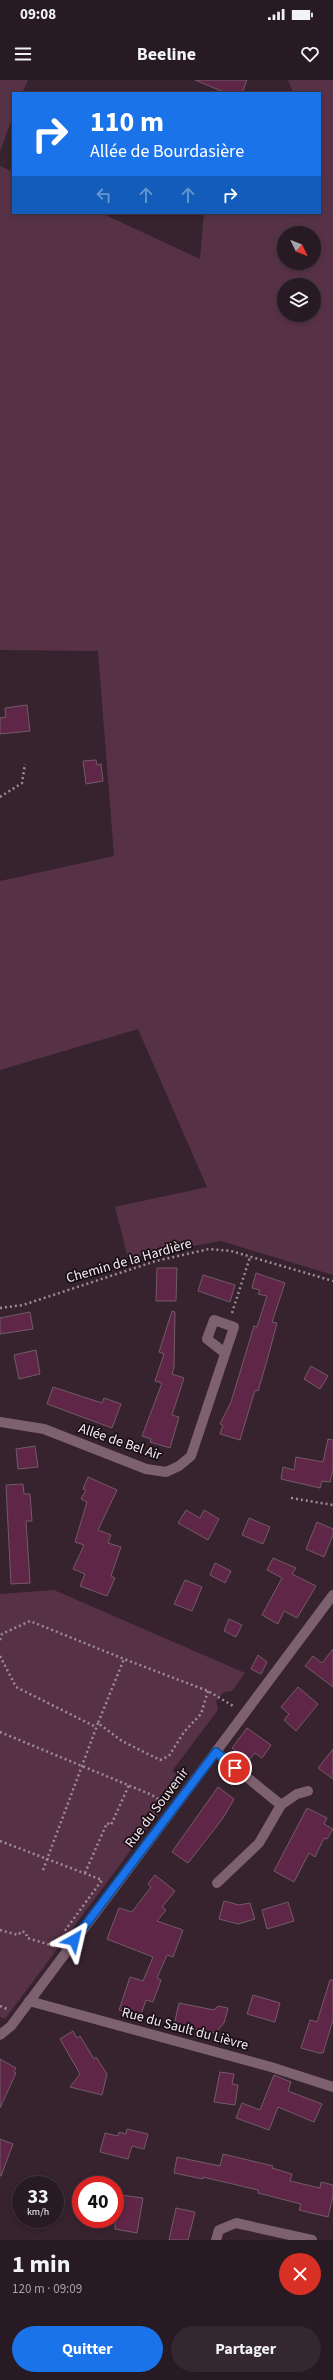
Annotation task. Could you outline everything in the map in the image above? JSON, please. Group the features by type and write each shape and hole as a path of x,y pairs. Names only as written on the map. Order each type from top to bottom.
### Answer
{"street":[{"path":"225,1353 207,1339 214,1320 229,1325"},
{"name":"Allée de Bel Air","path":"0,1422 44,1429 146,1469 166,1472 180,1466 191,1456 234,1327 229,1325"},
{"name":"Rue du Souvenir","path":"0,2035 11,2026 245,1715 333,1595"},
{"path":"216,1752 281,1805"},
{"path":"217,1882 259,1843 281,1805 297,1794 308,1791"},
{"name":"Rue du Sault du Lièvre","path":"29,2001 264,2065 333,2087"},
{"path":"216,2240 219,2230 236,2223 312,2240"}],"path":[{"path":"0,797 22,783 25,764"},
{"name":"Chemin de la Hardière","path":"0,1308 23,1305 156,1261 209,1249 231,1251 333,1281"},
{"path":"229,1325 250,1257"},
{"path":"291,1498 333,1505"},
{"path":"0,1640 2,1634 30,1621 208,1691 245,1715"},
{"path":"0,1656 16,1687 96,1727"},
{"path":"44,1870 96,1727 124,1659"},
{"path":"98,1723 122,1741 160,1760 165,1759 170,1756 184,1732 201,1714 208,1691"},
{"path":"0,1732 162,1801"},
{"path":"85,1873 107,1823 111,1824 128,1786"},
{"path":"0,1841 102,1880 63,1934"},
{"path":"0,1930 18,1935 22,1931 26,1933 27,1938 54,1946"},
{"path":"49,1952 58,1940"},
{"path":"0,2006 7,2009 12,2002"}],"shaded area":[{"path":"0,80 28,80 22,92 12,92 12,120 0,151"},
{"path":"288,80 333,80 333,1275 221,1241 128,1258 115,1207 207,1187 138,1029 0,1070 0,881 114,856 98,651 0,650 0,166 12,172 12,214 103,214 200,259 204,214 321,214 321,92 293,92"},
{"path":"54,1590 245,1673 232,1691 224,1692 216,1701 218,1710 172,1771 184,1779 173,1793 167,1794 156,1808 157,1815 5,2019 0,2017 0,1594"}],"building":[{"path":"195,80 247,80 242,92 224,92"},
{"path":"27,705 30,731 0,734 0,718 6,717 5,708"},
{"path":"96,760 97,765 101,764 103,781 86,784 83,761"},
{"path":"157,1268 177,1268 176,1301 156,1301"},
{"path":"256,1273 285,1283 272,1322 277,1323 268,1357 258,1391 255,1390 240,1440 220,1434 223,1425 220,1424 231,1402 254,1326 257,1327 267,1296 258,1294 260,1290 252,1288"},
{"path":"203,1275 235,1285 230,1302 198,1291"},
{"path":"172,1311 175,1312 174,1367 172,1374 184,1378 172,1415 179,1417 170,1448 150,1442 151,1439 142,1436 162,1383 155,1381 164,1354 159,1352"},
{"path":"30,1312 33,1329 0,1334 0,1318"},
{"path":"36,1350 40,1374 19,1379 14,1355"},
{"path":"311,1366 328,1376 320,1389 304,1379"},
{"path":"53,1387 102,1403 104,1398 121,1404 112,1428 47,1404"},
{"path":"328,1439 333,1440 333,1470 330,1482 322,1481 320,1488 281,1479 283,1467 294,1470 296,1457 323,1462"},
{"path":"35,1446 38,1467 18,1469 16,1449"},
{"path":"88,1477 117,1490 98,1530 111,1535 108,1543 121,1547 111,1576 115,1578 107,1596 80,1586 85,1574 73,1569 84,1545 75,1542 87,1502 81,1499 86,1490 83,1489"},
{"path":"23,1484 24,1494 30,1494 32,1521 26,1521 30,1583 11,1584 6,1485"},
{"path":"186,1510 200,1518 204,1510 219,1519 208,1540 178,1523"},
{"path":"249,1518 270,1527 263,1544 242,1535"},
{"path":"317,1522 333,1529 333,1535 324,1557 306,1549"},
{"path":"273,1558 296,1568 292,1574 316,1586 297,1618 284,1611 278,1624 262,1615 282,1578 267,1570"},
{"path":"215,1563 231,1571 225,1583 210,1575"},
{"path":"185,1580 202,1587 192,1611 174,1604"},
{"path":"229,1619 242,1625 236,1637 224,1631"},
{"path":"333,1649 333,1687 305,1666 313,1656 322,1663"},
{"path":"258,1655 267,1662 261,1674 251,1669"},
{"path":"298,1687 318,1704 296,1731 284,1720 289,1714 281,1707"},
{"path":"247,1728 271,1745 262,1758 255,1753 249,1760 232,1748"},
{"path":"333,1749 333,1779 318,1768"},
{"path":"218,1787 234,1799 223,1818 188,1863 172,1852"},
{"path":"307,1808 327,1818 324,1824 333,1829 327,1839 324,1838 315,1857 309,1853 294,1882 274,1871"},
{"path":"155,1875 175,1891 162,1907 166,1910 157,1921 183,1930 173,1957 167,1955 157,1978 161,1980 153,2002 146,2000 140,2017 119,2010 130,1977 143,1981 153,1957 107,1939 119,1908 132,1912 151,1887 148,1884"},
{"path":"224,1901 239,1905 250,1903 255,1919 238,1924 219,1919"},
{"path":"288,1902 294,1921 267,1929 262,1910"},
{"path":"330,1980 333,1980 333,2020 323,2053 301,2048 310,2020 317,2022"},
{"path":"253,1995 280,2003 275,2022 247,2014"},
{"path":"179,2003 214,2010 218,2006 228,2008 224,2023 215,2033 174,2025"},
{"path":"73,2031 77,2038 80,2036 94,2059 96,2057 107,2074 102,2095 70,2087 80,2074 60,2039"},
{"path":"0,2059 16,2068 14,2072 16,2073 0,2108"},
{"path":"220,2072 234,2074 232,2084 238,2085 235,2105 214,2102"},
{"path":"274,2075 291,2082 288,2091 322,2104 314,2122 278,2107 269,2130 236,2118 242,2103 260,2110"},
{"path":"127,2129 148,2134 144,2149 132,2146 128,2159 100,2152 105,2133 118,2136 119,2132 126,2134"},
{"path":"0,2139 13,2144 1,2176 0,2176"},
{"path":"223,2154 273,2166 272,2168 292,2174 290,2181 320,2188 321,2182 333,2185 333,2196 328,2217 299,2210 301,2204 258,2193 258,2190 203,2177 203,2179 174,2173 177,2157 220,2166"},
{"path":"124,2195 143,2198 137,2233 115,2229 124,2228"},
{"path":"176,2208 195,2212 188,2240 169,2240"}],"route":[{"path":"74,1940 216,1752 235,1768"}]}
